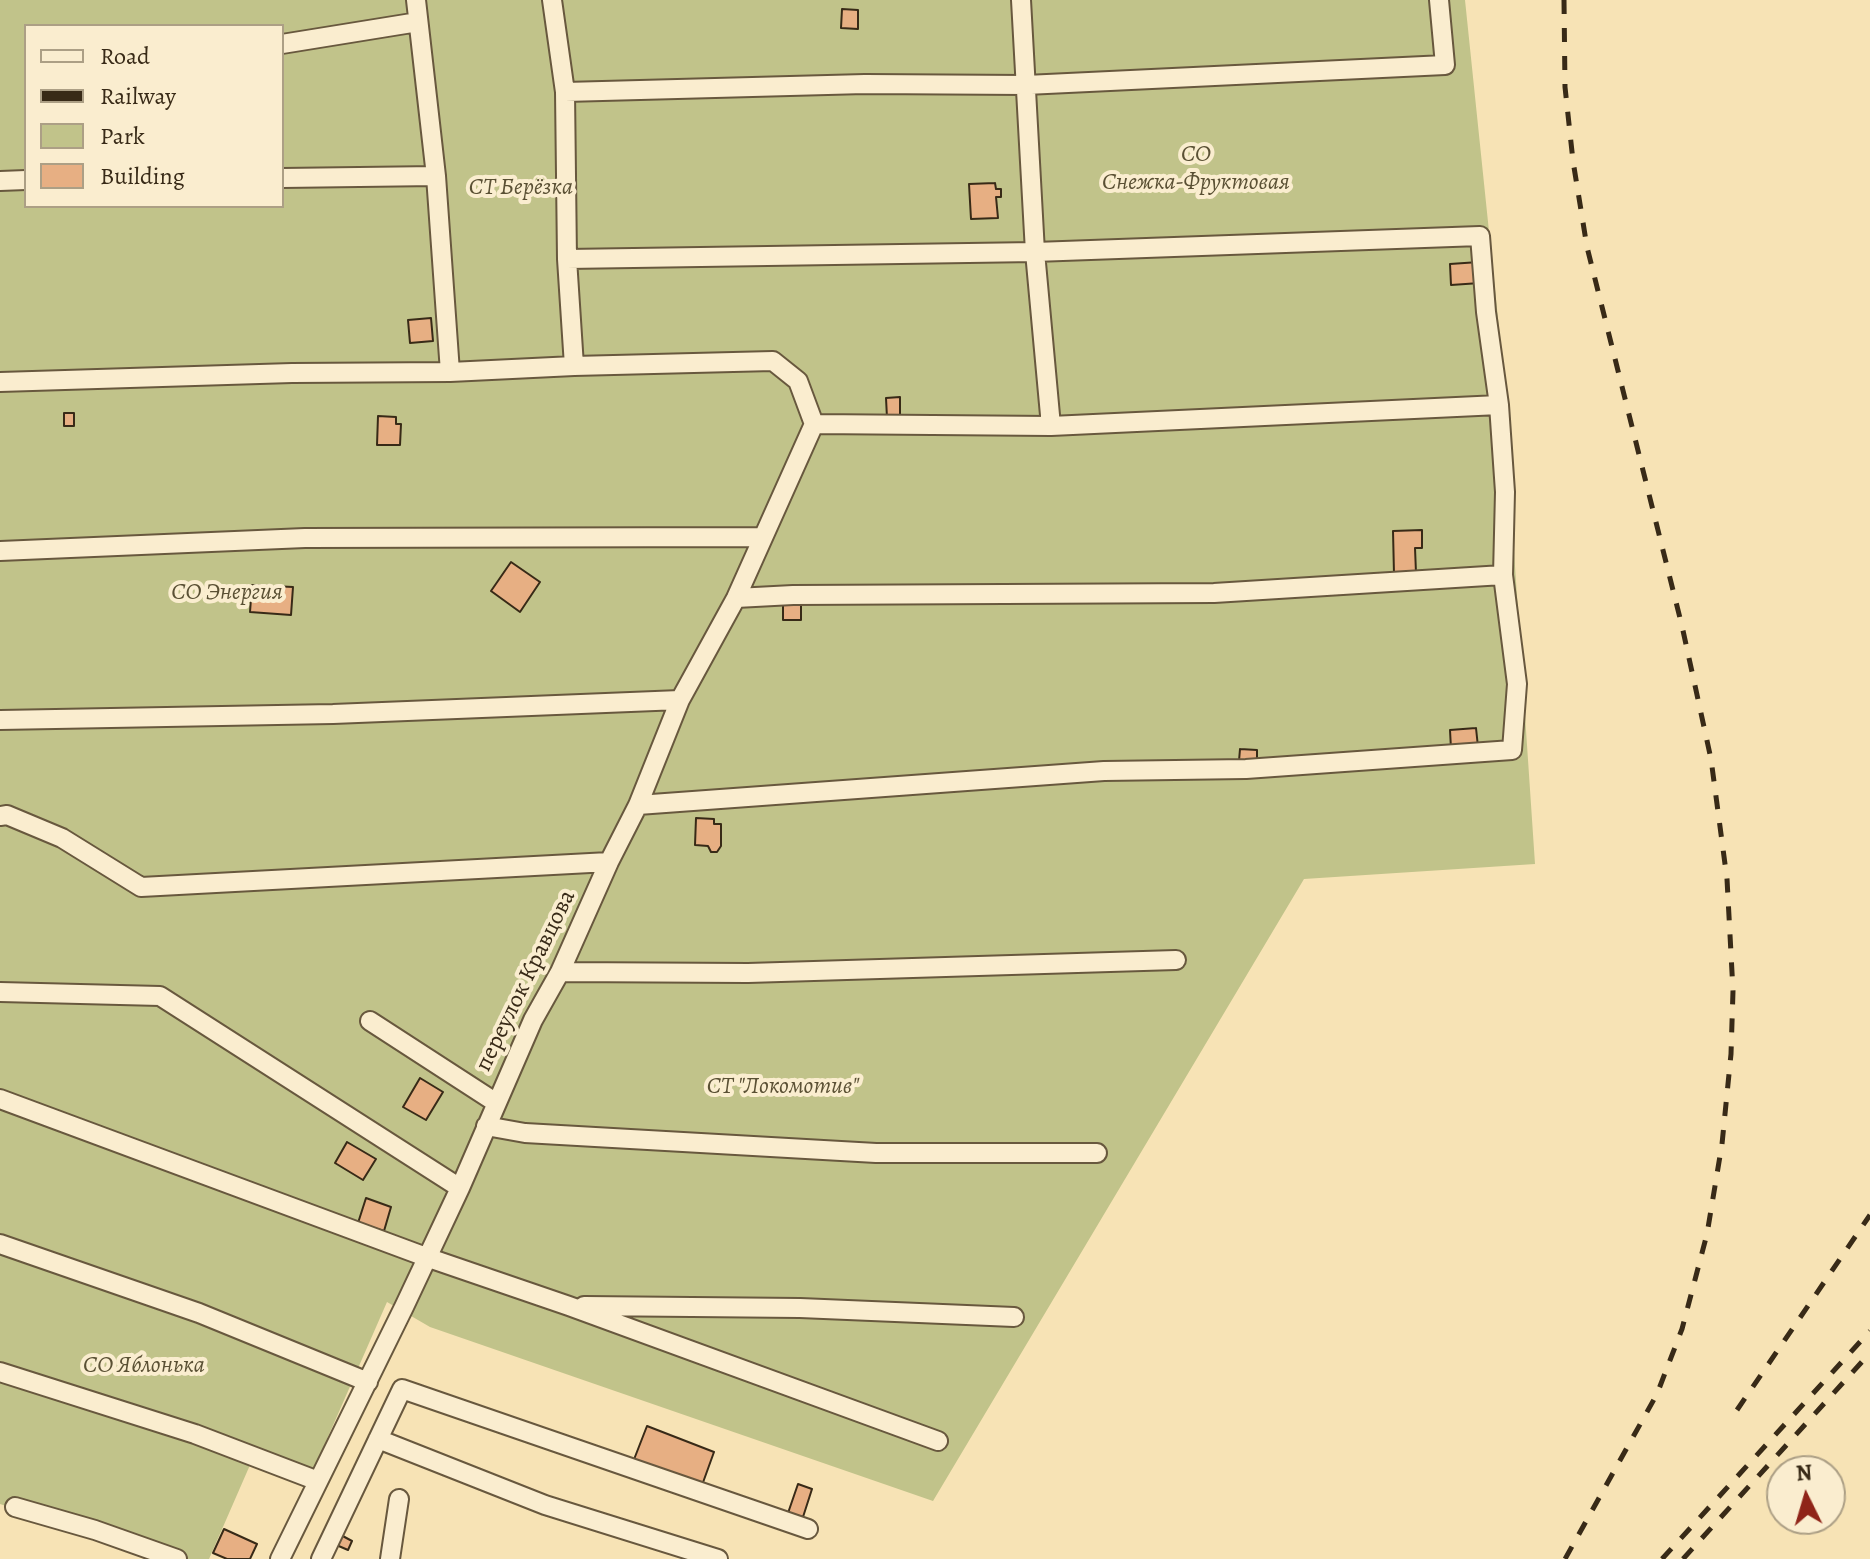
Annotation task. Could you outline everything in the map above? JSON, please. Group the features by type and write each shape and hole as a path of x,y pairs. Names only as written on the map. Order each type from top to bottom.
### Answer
{"street":[{"path":"416,0 436,176 450,372"},
{"path":"552,0 565,92 567,259 574,366"},
{"path":"1021,0 1035,252 1051,426"},
{"path":"565,92 865,84 1026,85 1445,65 1439,0"},
{"path":"284,44 418,22"},
{"path":"284,178 436,176"},
{"path":"0,181 24,180"},
{"path":"567,259 1035,252 1480,236 1486,312 1499,405 1505,492 1503,575 1517,684 1512,750 1246,769 1104,771 638,805"},
{"path":"0,382 773,361 798,381 814,424 1051,426 1499,405"},
{"name":"переулок Кравцова","path":"280,1559 460,1188 533,1020 560,972 638,805 680,700 736,598 814,424"},
{"path":"0,551 305,538 762,537"},
{"path":"736,598 793,595 1214,593 1503,575"},
{"path":"0,720 333,714 680,700"},
{"path":"0,816 7,815 62,838 141,887 609,862"},
{"path":"560,972 748,973 1176,960"},
{"path":"0,992 160,996 460,1188"},
{"path":"370,1021 495,1102"},
{"path":"0,1099 426,1257 938,1441"},
{"path":"486,1126 525,1133 876,1153 1097,1153"},
{"path":"0,1244 199,1313 368,1382"},
{"path":"569,1306 800,1308 1014,1317"},
{"path":"0,1372 195,1434 318,1481"},
{"path":"321,1559 402,1389 808,1529"},
{"path":"378,1439 545,1505 718,1559"},
{"path":"390,1559 399,1499"},
{"path":"15,1507 95,1530 177,1559"}],"green space":[{"path":"0,0 1465,0 1499,328 1535,864 1304,879 933,1501 430,1327 387,1302 306,1487 250,1465 209,1559 166,1559 0,1504"}],"building":[{"path":"842,9 858,10 858,29 841,28"},
{"path":"995,183 996,189 1001,189 1001,197 996,197 998,218 971,219 969,184"},
{"path":"1479,262 1480,283 1451,285 1450,264"},
{"path":"431,318 433,341 410,343 408,320"},
{"path":"900,397 900,417 887,418 886,398"},
{"path":"64,413 74,413 74,426 64,426"},
{"path":"378,416 396,417 396,424 401,424 400,445 377,445"},
{"path":"1422,530 1422,548 1415,548 1416,573 1394,574 1393,531"},
{"path":"511,562 540,582 520,612 491,591"},
{"path":"252,585 293,587 291,615 250,612"},
{"path":"783,603 801,603 801,620 783,620"},
{"path":"1476,728 1478,747 1451,749 1450,730"},
{"path":"1240,749 1257,750 1257,762 1239,761"},
{"path":"696,818 714,819 714,824 721,824 721,846 717,852 711,852 708,846 695,845"},
{"path":"420,1078 443,1092 426,1120 403,1107"},
{"path":"347,1142 376,1159 363,1180 335,1163"},
{"path":"366,1198 391,1207 384,1231 358,1223"},
{"path":"647,1426 714,1452 701,1488 633,1462"},
{"path":"798,1484 812,1489 803,1517 788,1513"},
{"path":"224,1529 257,1544 250,1559 227,1559 213,1553"},
{"path":"339,1534 352,1541 348,1550 334,1544"}],"railway":[{"path":"1564,0 1565,87 1587,247 1682,626 1711,759 1727,879 1733,991 1731,1054 1722,1144 1707,1234 1682,1329 1657,1394 1565,1559"},
{"path":"1737,1410 1870,1215"},
{"path":"1662,1559 1870,1331"},
{"path":"1683,1559 1870,1353"}],"park label":[{"name":"СО Снежка-Фруктовая","path":"1196,169"},
{"name":"СТ Берёзка","path":"521,188"},
{"name":"СО Энергия","path":"227,593"},
{"name":"СТ \"Локомотив\"","path":"783,1087"},
{"name":"СО Яблонька","path":"144,1366"}]}
